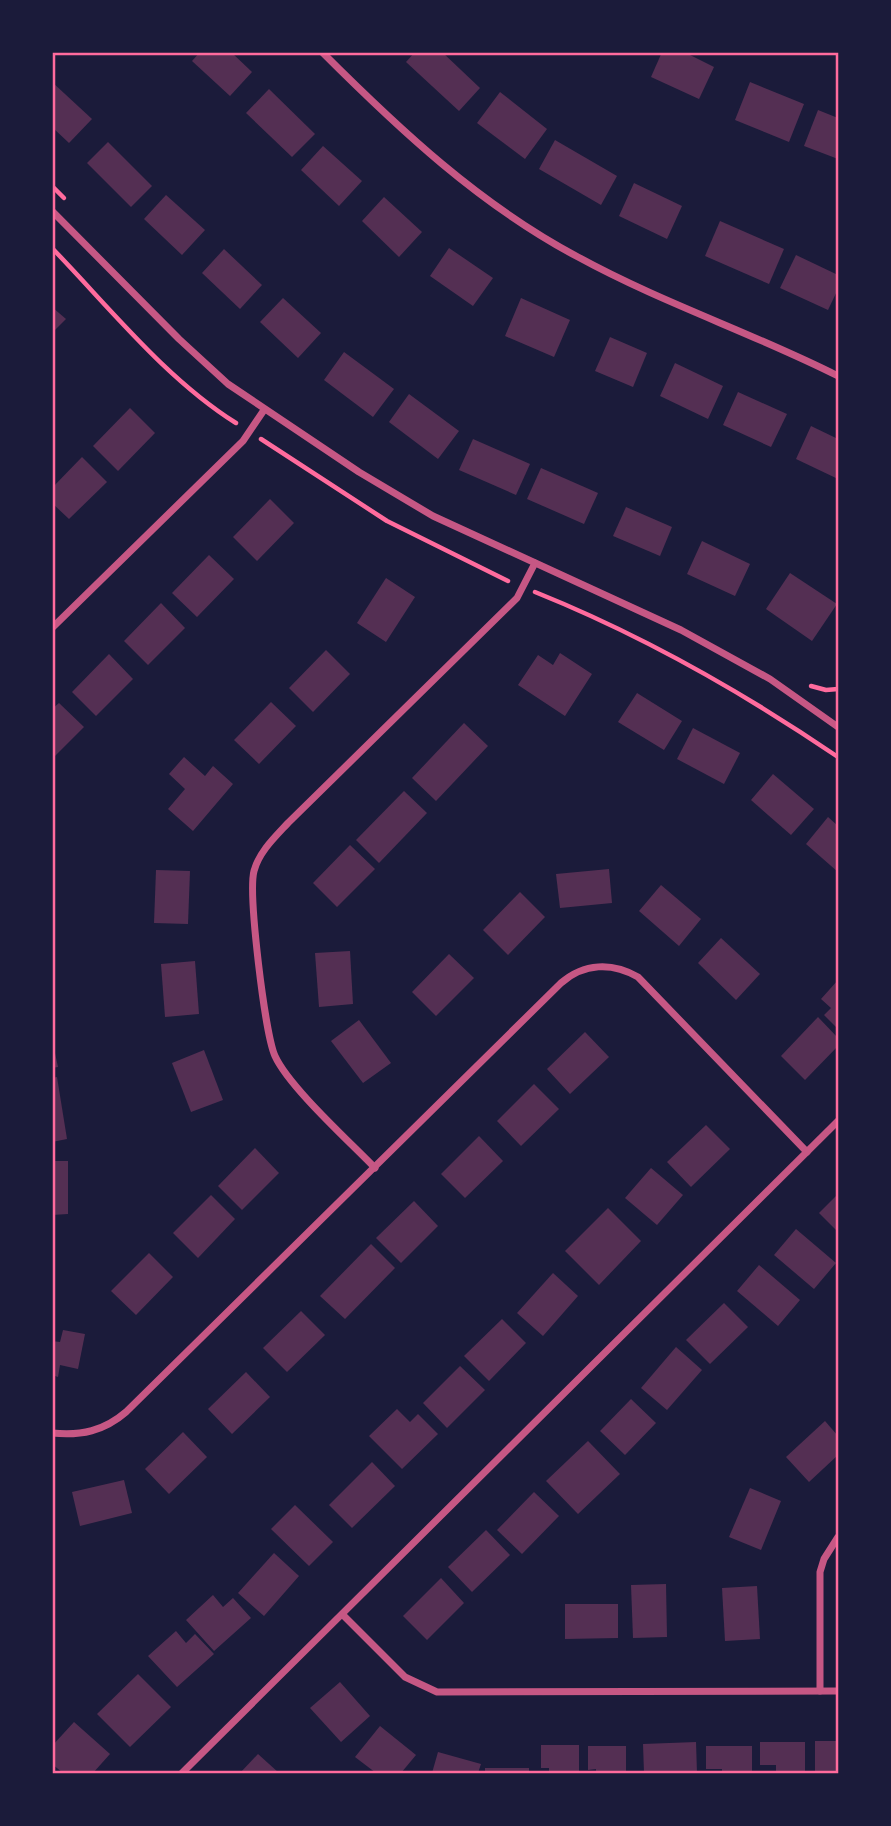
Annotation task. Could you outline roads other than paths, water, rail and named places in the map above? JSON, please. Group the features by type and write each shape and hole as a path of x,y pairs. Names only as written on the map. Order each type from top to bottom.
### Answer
{"street":[{"path":"322,52 440,164 539,234 615,277 838,376"},
{"path":"53,211 179,339 228,384 264,410 432,516 614,597 715,648 792,693 838,725"},
{"path":"52,628 243,441 264,410"},
{"path":"375,1168 299,1087 276,1057 269,1028 254,919 252,880 255,867 261,855 288,823 517,598 535,563"},
{"path":"52,1433 85,1433 114,1423 571,974 605,966 638,977 807,1152"},
{"path":"182,1773 838,1121"},
{"path":"820,1691 821,1572 824,1559 838,1537"},
{"path":"343,1615 405,1677 437,1692 838,1691"}]}
